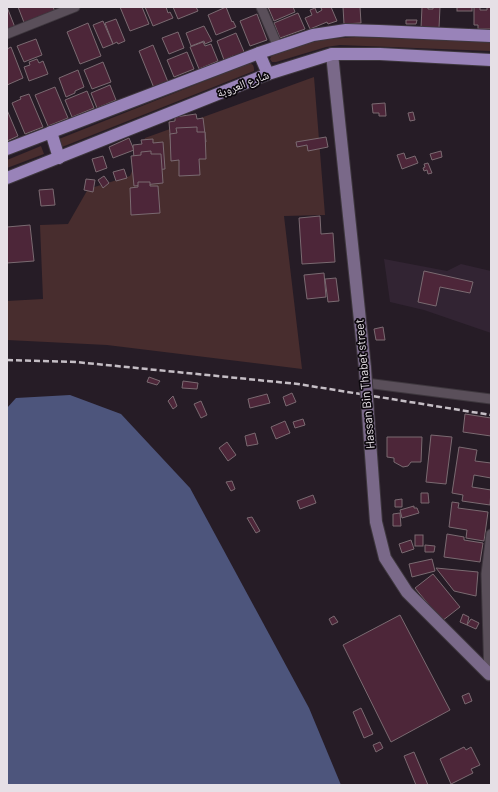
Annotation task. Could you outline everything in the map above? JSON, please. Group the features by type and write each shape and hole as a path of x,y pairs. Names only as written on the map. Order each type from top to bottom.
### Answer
{"main road":[{"name":"شارع العروبة","path":"7,149 259,53 313,35 346,30 491,36"},
{"path":"259,53 268,74"},
{"name":"شارع العروبة","path":"7,178 268,74 332,54 380,54 491,60"},
{"path":"51,132 59,158"}],"street":[{"path":"7,34 75,7"},
{"path":"261,7 278,47"},
{"name":"Hassan Bin Thabet street","path":"332,54 365,368 376,522 385,558 407,592 490,675"},
{"path":"366,383 491,399"},
{"path":"490,675 486,574 491,534"}],"shaded area":[{"path":"356,37 491,42 491,51 340,45 326,47 276,62 272,62 270,59 272,55 307,43 329,39"},
{"path":"250,63 254,66 254,71 62,147 59,139"},
{"path":"314,77 325,215 284,216 302,369 107,345 7,340 7,301 43,299 40,225 68,224 88,189 130,176 145,138"},
{"path":"41,146 44,154 7,168 7,160"},
{"path":"384,259 447,271 461,264 491,271 491,333 424,310 390,302"}],"water":[{"path":"70,395 121,414 190,488 309,708 341,785 7,785 7,408 16,398"}],"building":[{"path":"7,7 16,30 7,33"},
{"path":"18,7 53,7 56,14 25,25"},
{"path":"120,7 142,7 149,24 130,31"},
{"path":"145,7 166,7 168,13 170,12 173,18 153,26"},
{"path":"173,7 196,7 198,11 178,19"},
{"path":"226,7 232,22 233,21 236,27 216,35 208,15"},
{"path":"268,7 293,7 295,12 274,21"},
{"path":"324,7 331,7 337,21 328,24 327,22 310,29 305,18 312,15 310,10 315,8 317,13"},
{"path":"343,7 360,7 361,23 344,24"},
{"path":"422,7 433,9 433,7 440,7 439,28 421,28"},
{"path":"457,7 472,7 472,11 457,11"},
{"path":"474,7 480,7 480,10 487,10 487,7 491,7 491,29 478,29 478,25 474,25"},
{"path":"298,13 305,29 280,38 274,23"},
{"path":"257,14 267,40 250,46 240,21"},
{"path":"116,19 125,41 118,44 117,42 113,44 105,23"},
{"path":"406,20 417,20 416,24 406,24"},
{"path":"103,21 113,44 103,48 93,25"},
{"path":"88,23 101,56 80,64 67,32"},
{"path":"204,26 212,41 205,44 204,41 191,46 186,33"},
{"path":"178,32 184,48 169,54 162,38"},
{"path":"236,33 245,54 234,58 233,56 224,60 217,41"},
{"path":"36,39 42,55 24,62 17,46"},
{"path":"203,42 205,46 211,44 218,61 199,69 190,47"},
{"path":"153,45 168,82 154,88 139,51"},
{"path":"11,47 23,78 7,85 7,49"},
{"path":"187,52 194,69 174,77 167,60"},
{"path":"37,59 39,63 43,61 48,74 29,81 24,67 30,65 29,62"},
{"path":"103,62 111,82 92,89 84,70"},
{"path":"78,70 84,87 66,97 59,78"},
{"path":"110,85 116,100 97,108 91,93"},
{"path":"55,87 68,118 48,126 35,95"},
{"path":"87,91 94,108 72,117 65,100"},
{"path":"29,94 43,127 25,134 12,103 21,99 20,97"},
{"path":"385,103 386,116 379,116 379,113 373,113 372,104"},
{"path":"7,110 18,136 7,141"},
{"path":"413,112 415,120 410,121 408,113"},
{"path":"196,114 197,119 203,118 206,142 171,146 169,122 175,121 175,117"},
{"path":"197,127 197,132 205,132 206,159 199,159 200,175 179,176 179,160 171,161 170,134 177,133 176,128"},
{"path":"326,137 328,147 308,151 307,145 297,147 296,142"},
{"path":"129,138 134,150 113,158 109,147"},
{"path":"153,139 153,143 163,142 165,169 135,172 133,145 142,144 141,140"},
{"path":"151,151 151,154 161,154 163,183 134,186 131,156 141,155 141,152"},
{"path":"441,151 442,157 432,160 430,154"},
{"path":"404,153 406,159 415,156 418,163 402,169 397,155"},
{"path":"103,156 107,168 96,172 92,159"},
{"path":"428,163 432,173 428,174 427,170 424,171 423,168 425,167 424,164"},
{"path":"124,169 127,178 116,181 113,172"},
{"path":"104,176 109,183 103,188 98,180"},
{"path":"86,179 95,180 93,192 84,190"},
{"path":"138,182 150,182 150,186 158,186 160,213 131,215 130,188 138,187"},
{"path":"53,189 55,205 41,206 39,190"},
{"path":"320,216 321,234 333,233 335,262 302,264 299,218"},
{"path":"30,225 34,261 7,263 7,227"},
{"path":"424,271 473,282 470,293 440,287 436,306 418,302"},
{"path":"324,273 326,297 307,299 304,275"},
{"path":"336,278 339,301 328,302 325,279"},
{"path":"383,327 385,340 376,340 374,329"},
{"path":"149,377 160,381 157,385 147,382"},
{"path":"183,381 198,383 197,389 182,388"},
{"path":"292,393 296,402 286,406 283,397"},
{"path":"267,394 270,403 250,408 248,399"},
{"path":"173,396 177,406 173,409 168,401"},
{"path":"201,401 207,415 201,418 194,404"},
{"path":"465,414 491,418 491,436 463,432"},
{"path":"303,419 305,425 295,428 293,422"},
{"path":"285,421 290,433 276,439 271,427"},
{"path":"255,433 258,444 247,446 245,436"},
{"path":"431,435 452,437 446,484 426,482"},
{"path":"387,437 422,437 421,462 411,462 408,466 403,467 394,462 394,458 387,457"},
{"path":"227,442 236,455 228,461 219,448"},
{"path":"459,447 477,450 475,461 491,463 491,478 474,475 472,487 491,490 490,505 462,501 463,495 452,493"},
{"path":"232,481 235,489 231,491 226,482"},
{"path":"421,493 428,493 429,503 421,503"},
{"path":"313,495 316,503 300,509 297,501"},
{"path":"402,499 402,507 395,507 395,500"},
{"path":"452,502 459,503 458,508 488,512 484,541 466,538 467,530 449,527"},
{"path":"414,506 414,508 417,508 419,513 402,518 400,510"},
{"path":"400,513 401,526 393,526 393,514"},
{"path":"252,517 260,531 256,533 247,518"},
{"path":"447,534 464,537 464,540 483,543 480,562 444,557"},
{"path":"415,535 423,535 423,546 415,546"},
{"path":"411,540 414,549 402,553 399,544"},
{"path":"425,545 435,546 434,552 425,552"},
{"path":"432,559 435,571 412,577 409,564"},
{"path":"436,568 478,572 476,596 454,591"},
{"path":"433,574 460,607 442,621 415,588"},
{"path":"463,614 469,617 467,625 460,622"},
{"path":"400,615 450,710 391,742 343,645"},
{"path":"334,616 338,622 332,625 329,619"},
{"path":"471,619 479,623 476,629 467,625"},
{"path":"469,693 472,701 465,704 462,696"},
{"path":"361,708 373,734 364,738 353,712"},
{"path":"380,742 383,748 376,752 373,745"},
{"path":"464,747 466,750 471,747 480,765 471,769 473,773 451,784 440,759"},
{"path":"414,752 428,785 416,785 404,756"}],"railway":[{"path":"7,360 76,362 298,384 491,415"}]}
